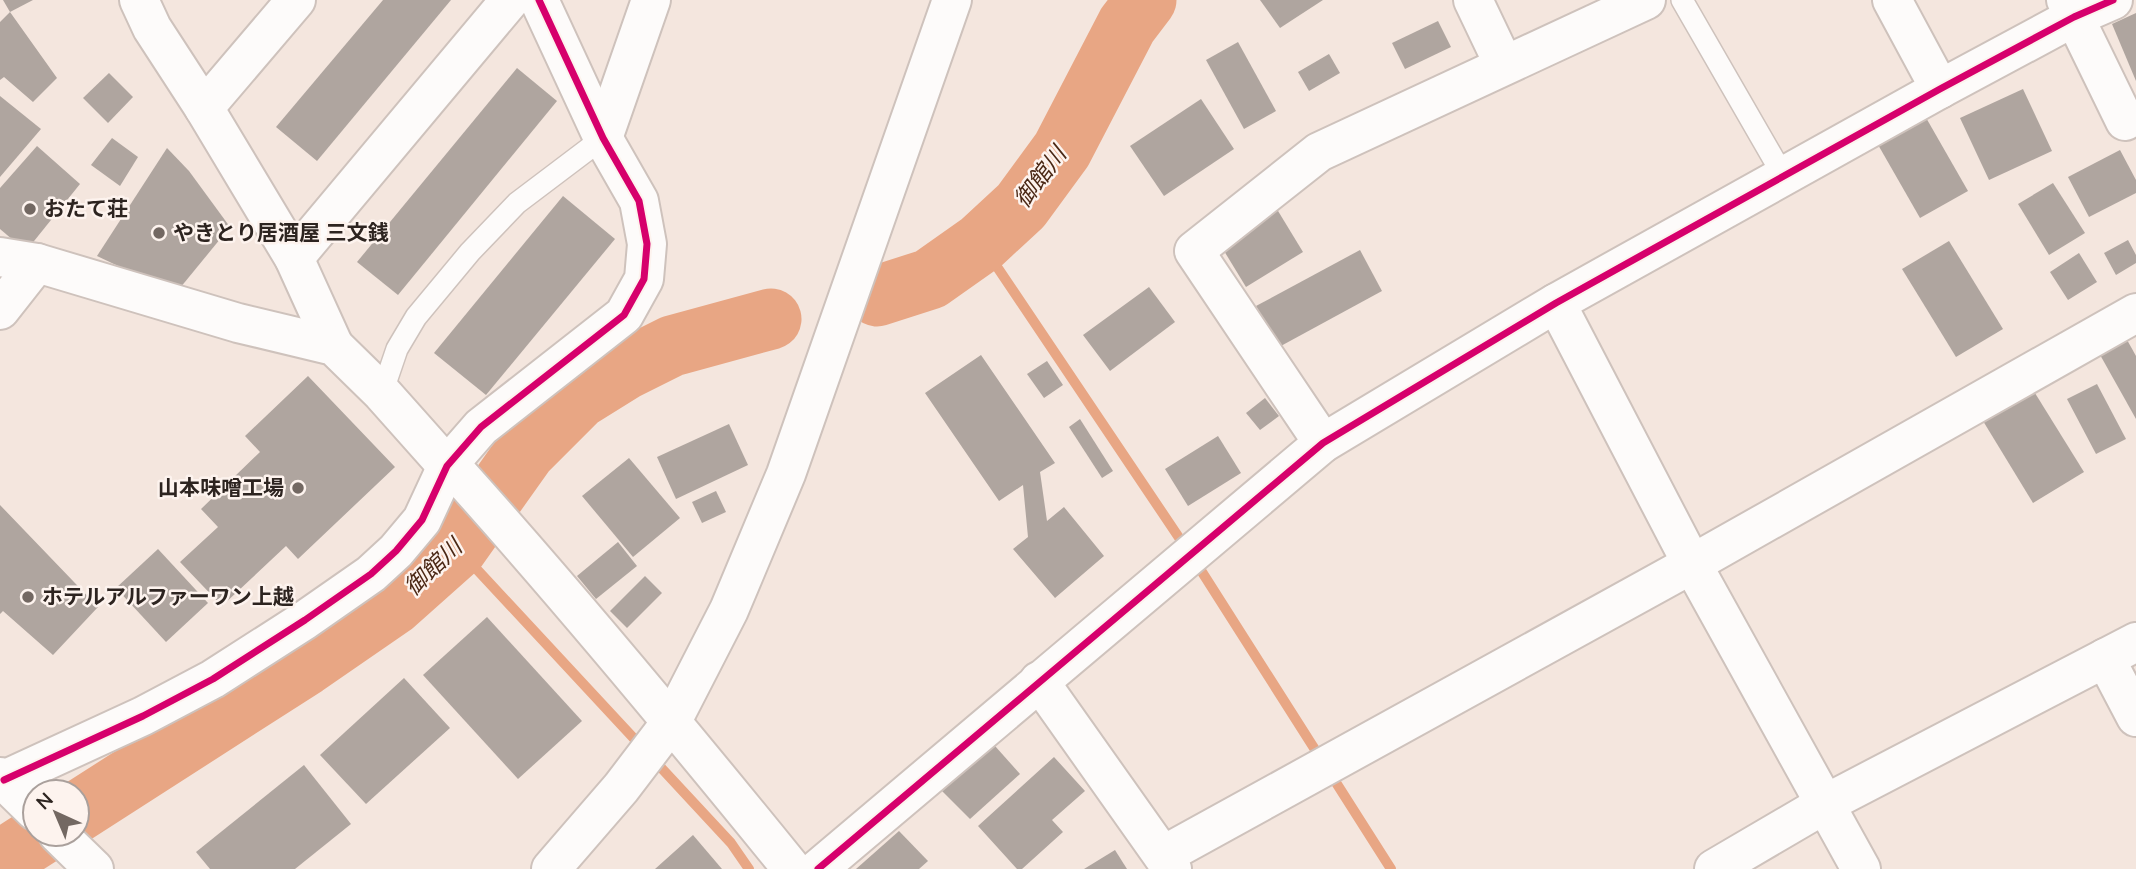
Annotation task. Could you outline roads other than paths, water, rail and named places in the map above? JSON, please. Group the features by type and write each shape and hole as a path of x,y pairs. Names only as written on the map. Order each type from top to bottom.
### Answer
{"street":[{"path":"139,0 152,28 204,108 294,258 334,346 382,393 532,556 672,721 792,869"},
{"path":"204,108 296,0"},
{"path":"294,258 510,0"},
{"path":"15,792 143,716 213,679 371,574 396,551 422,520 481,427 624,315 644,279 647,243 639,201 603,138 539,0"},
{"path":"603,138 651,0"},
{"path":"551,869 621,788 672,721 729,610 786,474 952,0"},
{"path":"1473,0 1504,65"},
{"path":"1323,443 1194,251 1319,152 1646,0"},
{"path":"1892,0 1940,89"},
{"path":"818,869 1323,443 1556,303 1940,89 2070,8 2113,0"},
{"path":"2070,8 2125,121"},
{"path":"0,257 37,263 238,323 334,346"},
{"path":"0,310 37,263"},
{"path":"1556,303 1692,564 1861,869"},
{"path":"1039,681 1168,862 2136,313"},
{"path":"1714,869 1825,804 2121,650 2136,717"},
{"path":"72,848 94,869"}],"lane":[{"path":"1682,0 1784,177"},
{"path":"382,393 397,348 416,317 470,253 517,203 603,138"}],"waterway":[{"name":"御館川","path":"877,296 930,279 981,243 1021,206 1062,150 1127,25 1146,0"},
{"path":"981,243 1186,548"},
{"name":"御館川","path":"91,803 306,665 393,605 457,548 525,452 579,398 624,370 672,346 771,319"},
{"path":"457,548 731,843 749,869"},
{"path":"1195,561 1391,869"},
{"name":"御館川","path":"0,861 21,848"}],"place":[{"name":"おたて荘","path":"30,209"},
{"name":"やきとり居酒屋 三文銭","path":"159,233"},
{"name":"山本味噌工場","path":"298,488"},
{"name":"ホテルアルファーワン上越","path":"28,597"}]}
